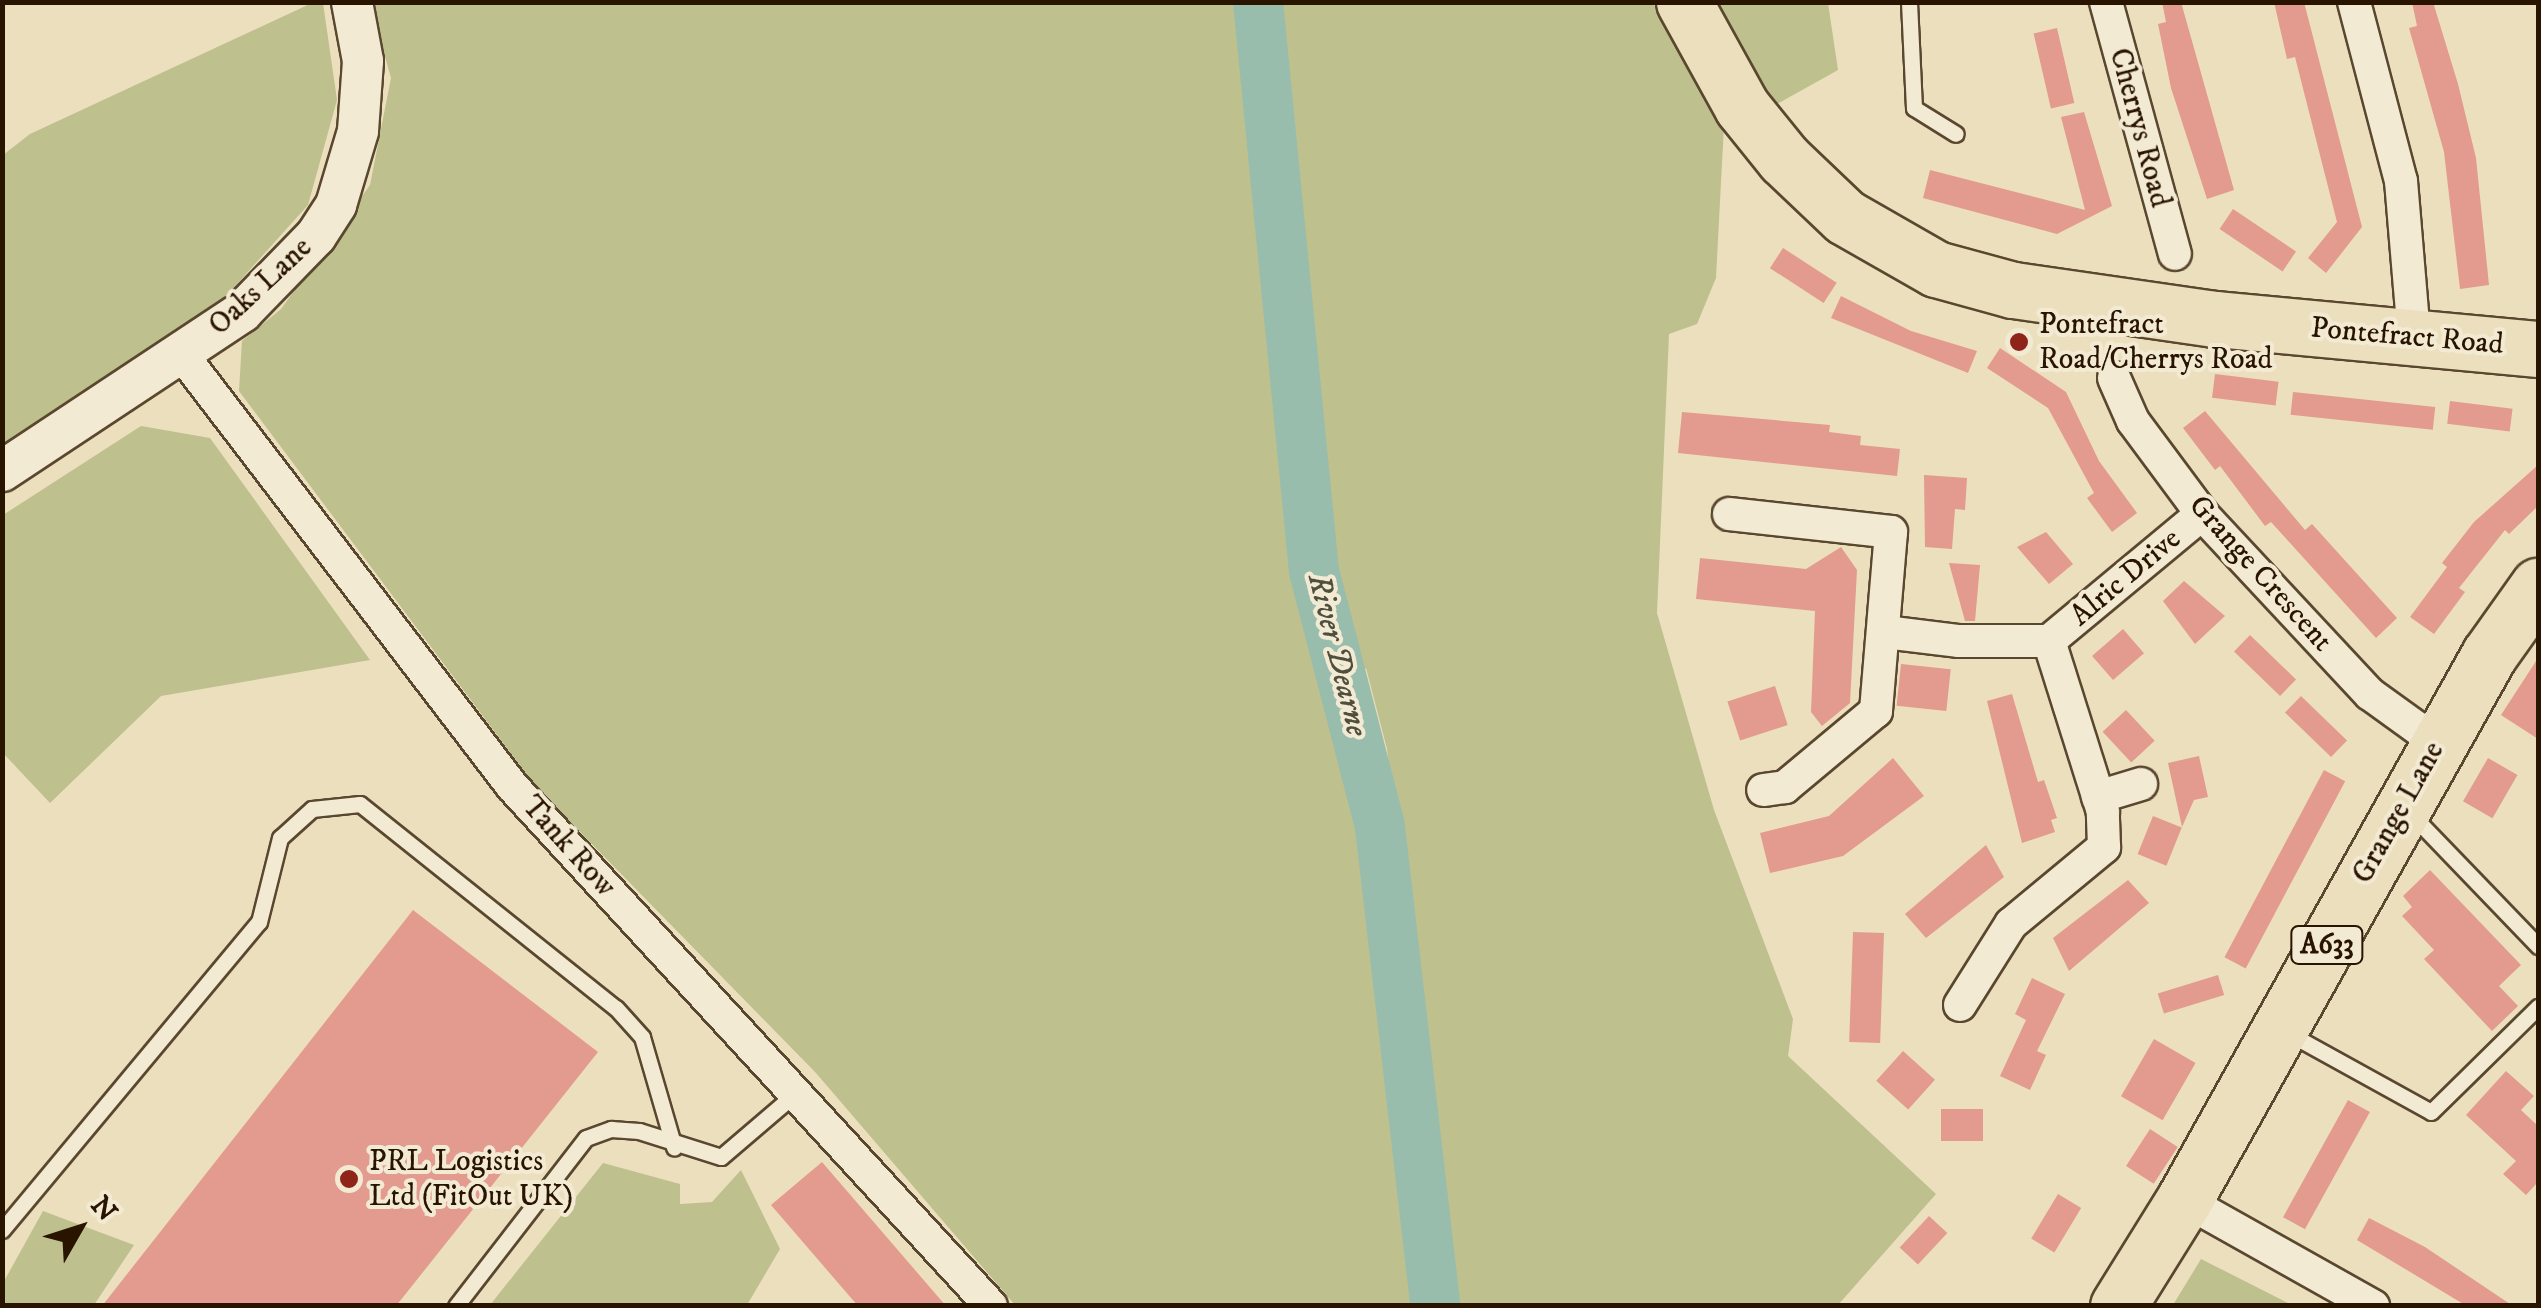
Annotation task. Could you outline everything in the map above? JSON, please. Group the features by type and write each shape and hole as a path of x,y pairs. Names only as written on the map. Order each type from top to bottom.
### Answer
{"highway":[{"name":"Pontefract Road","path":"1684,2 1742,107 1784,158 1845,217 1936,269 2013,290 2214,319 2538,349"},
{"name":"Grange Lane","path":"2118,1306 2281,1030 2438,742 2538,586"}],"street":[{"name":"Oaks Lane","path":"2,472 182,356 288,271 336,205 361,100 363,61 352,2"},
{"name":"Cherrys Road","path":"2106,2 2174,254"},
{"path":"2354,2 2401,181 2414,336"},
{"name":"Tank Row","path":"182,356 512,786 798,1092 991,1306"},
{"name":"Grange Crescent","path":"2114,378 2132,421 2202,514 2370,694 2438,742"},
{"path":"1729,514 1891,518 1876,711 1785,787 1763,790"},
{"name":"Alric Drive","path":"2049,642 2202,514"},
{"path":"1884,632 1959,642 2049,642 2098,798 2104,847 2011,924 1960,1006"},
{"path":"2098,798 2141,784"},
{"path":"2184,1200 2365,1304"}],"lane":[{"path":"1909,2 1914,108 1956,134"},
{"path":"2,1230 259,922 280,838 312,809 360,804 616,1008 642,1037 674,1147"},
{"path":"2400,808 2430,827 2538,946"},
{"path":"2281,1030 2431,1112 2538,1007"},
{"path":"456,1306 586,1138 611,1129 639,1131 674,1147 722,1158 798,1092"}],"green space":[{"path":"312,3 323,3 337,100 308,205 219,304 3,447 3,155 30,134"},
{"path":"370,3 1653,3 1724,125 1716,278 1697,324 1669,334 1657,613 1714,810 1793,1019 1788,1056 1936,1194 1838,1305 1455,1305 1387,749 1366,668 1337,706 1365,827 1422,1305 1015,1305 816,1073 536,787 239,391 242,341 281,309 370,185 391,78"},
{"path":"1710,3 1828,3 1838,70 1763,112"},
{"path":"141,426 210,438 370,660 161,696 50,803 3,753 3,515"},
{"path":"603,1163 680,1184 680,1204 712,1202 741,1170 780,1249 747,1305 490,1305"},
{"path":"43,1211 134,1245 94,1305 3,1305 3,1283"},
{"path":"2201,1259 2292,1305 2173,1305"}],"building":[{"path":"2162,2 2181,2 2234,190 2207,199 2171,88 2158,24 2166,22"},
{"path":"2274,2 2304,2 2362,227 2326,273 2308,258 2337,222 2295,57 2287,59"},
{"path":"2412,2 2433,2 2458,84 2476,158 2489,285 2460,289 2444,152 2409,28 2417,26"},
{"path":"2057,28 2074,103 2051,108 2034,33"},
{"path":"2084,112 2112,206 2057,234 1923,198 1930,170 2085,210 2061,117"},
{"path":"2233,209 2296,251 2283,271 2220,229"},
{"path":"1783,248 1837,283 1824,303 1770,268"},
{"path":"1841,296 1911,331 1977,351 1968,373 1831,318"},
{"path":"2000,348 2066,392 2099,461 2137,513 2112,532 2087,498 2094,493 2048,408 1987,368"},
{"path":"2215,374 2279,382 2276,406 2212,398"},
{"path":"2293,392 2435,407 2433,430 2291,415"},
{"path":"2450,401 2513,409 2510,432 2447,424"},
{"path":"2205,411 2305,530 2312,524 2397,618 2376,638 2271,522 2265,526 2220,466 2215,470 2183,428"},
{"path":"1682,412 1830,425 1829,432 1861,436 1860,445 1900,449 1897,476 1678,453"},
{"path":"2538,465 2538,506 2509,534 2505,530 2459,588 2465,592 2434,634 2410,617 2447,567 2442,563 2474,522"},
{"path":"1924,475 1967,478 1965,510 1955,509 1952,549 1925,547"},
{"path":"2046,532 2073,564 2049,584 2017,547"},
{"path":"1841,547 1857,570 1850,703 1822,726 1811,712 1815,611 1696,599 1700,558 1806,569"},
{"path":"1949,563 1980,565 1975,621 1965,621"},
{"path":"2184,581 2225,616 2195,644 2163,601"},
{"path":"2123,629 2144,653 2113,680 2092,656"},
{"path":"2250,635 2296,679 2280,696 2234,652"},
{"path":"2538,658 2538,739 2501,715"},
{"path":"1901,664 1951,669 1946,711 1897,706"},
{"path":"1775,686 1788,725 1740,740 1727,701"},
{"path":"2012,694 2038,782 2044,780 2057,818 2051,820 2055,832 2022,843 1987,701"},
{"path":"2301,696 2347,740 2331,757 2285,713"},
{"path":"2126,710 2155,741 2131,763 2103,732"},
{"path":"2199,756 2208,797 2194,800 2182,827 2168,763"},
{"path":"1893,758 1924,796 1843,856 1770,873 1760,833 1829,816"},
{"path":"2488,758 2517,775 2492,818 2463,801"},
{"path":"2324,770 2345,781 2246,968 2224,957"},
{"path":"2153,816 2182,828 2166,866 2138,854"},
{"path":"1986,845 2004,877 1926,938 1905,914"},
{"path":"2430,870 2521,965 2499,986 2518,1006 2492,1031 2424,959 2434,950 2402,916 2412,907 2403,896"},
{"path":"2128,880 2149,903 2069,971 2053,938"},
{"name":"PRL Logistics Ltd (FitOut UK)","path":"413,910 598,1052 396,1306 102,1306"},
{"path":"1853,932 1884,933 1880,1043 1849,1042"},
{"path":"2218,975 2224,995 2164,1014 2158,993"},
{"path":"2032,978 2065,994 2037,1051 2046,1055 2030,1090 2000,1076 2026,1020 2015,1014"},
{"path":"2154,1039 2196,1063 2163,1120 2121,1096"},
{"path":"1903,1051 1935,1080 1908,1109 1876,1081"},
{"path":"2506,1071 2534,1096 2521,1110 2538,1126 2538,1182 2526,1195 2503,1174 2516,1161 2466,1115"},
{"path":"2348,1100 2370,1112 2305,1229 2283,1217"},
{"path":"1941,1109 1983,1109 1983,1141 1941,1141"},
{"path":"2150,1129 2178,1147 2154,1184 2126,1166"},
{"path":"822,1162 946,1306 858,1306 771,1205"},
{"path":"2058,1194 2081,1208 2054,1252 2031,1239"},
{"path":"1929,1216 1947,1233 1918,1264 1900,1247"},
{"path":"2369,1218 2425,1247 2513,1306 2465,1305 2357,1240"}],"waterway":[{"name":"River Dearne","path":"1258,2 1314,571 1380,827 1435,1306"}],"place":[{"name":"Pontefract Road/Cherrys Road","path":"2019,342"},
{"name":"PRL Logistics Ltd (FitOut UK)","path":"349,1179"}]}
